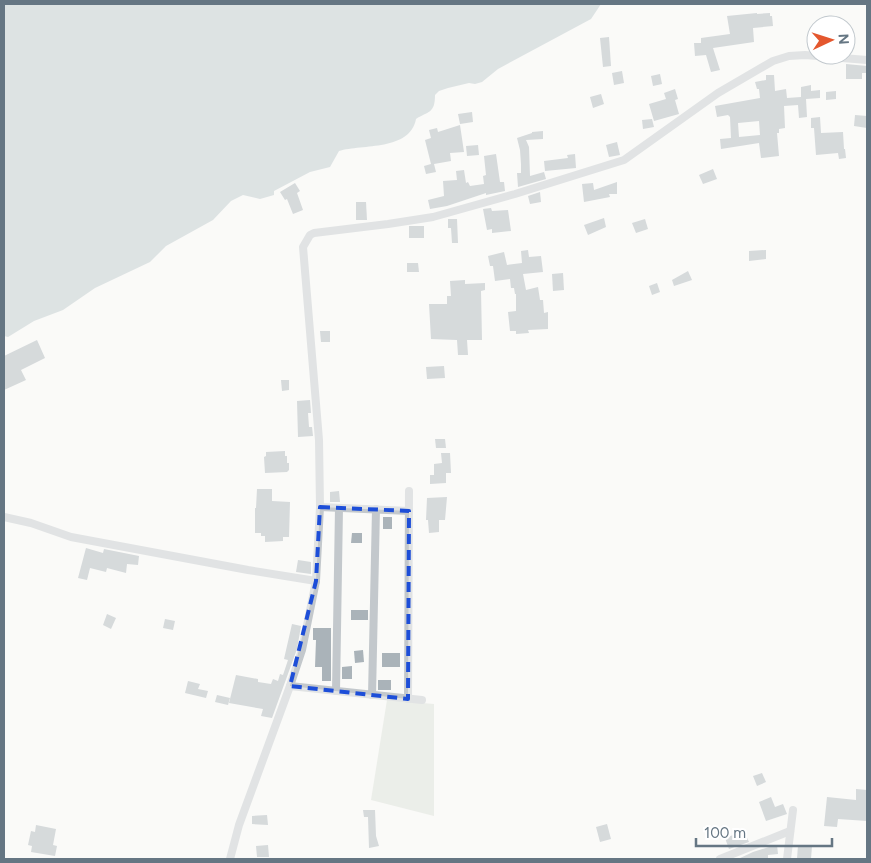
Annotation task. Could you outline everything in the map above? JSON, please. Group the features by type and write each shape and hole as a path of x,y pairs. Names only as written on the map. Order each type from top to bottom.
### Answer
{"street":[{"path":"230,859 239,825 302,650 316,581 320,507 320,440 302,247 310,235 333,230 433,217 615,163 630,155 718,93 773,61 789,56 805,55 867,60"},
{"path":"408,699 410,491"},
{"path":"320,507 409,510"},
{"path":"336,692 339,508"},
{"path":"372,695 376,509"},
{"path":"4,518 31,523 71,537 316,581"},
{"path":"290,686 422,700"},
{"path":"787,859 793,810"},
{"path":"720,859 790,831"}],"highlighted area":[{"path":"320,507 409,511 408,699 290,686 316,581"}],"shaded area":[{"path":"4,4 601,4 591,19 498,69 482,82 469,83 439,91 435,95 432,109 416,119 412,129 405,137 384,144 339,151 330,167 310,172 274,191 274,195 260,199 243,195 231,201 213,220 166,246 150,262 95,288 63,310 34,321 8,337 4,336"},
{"path":"387,700 434,704 434,816 371,800"}],"building":[{"path":"770,13 773,26 753,28 754,42 713,48 720,70 711,72 706,55 695,56 694,43 701,43 701,38 730,34 727,16"},
{"path":"609,37 611,66 603,67 600,38"},
{"path":"846,65 867,66 867,73 862,73 862,79 846,79"},
{"path":"622,71 624,83 614,85 612,73"},
{"path":"660,74 662,84 653,86 651,76"},
{"path":"766,75 774,75 775,91 786,89 787,98 801,97 801,87 811,85 811,91 820,90 820,98 806,99 807,117 799,118 798,105 784,106 785,128 779,129 779,133 777,133 779,156 761,158 759,143 721,149 720,139 731,138 730,117 728,115 717,117 715,106 760,98 759,89 757,89 755,82 766,80","holes":["759,121 760,135 739,137 738,123"]},
{"path":"675,89 678,99 675,100 679,114 654,121 649,104 666,99 664,93"},
{"path":"836,91 836,99 826,100 826,92"},
{"path":"601,94 604,104 593,108 590,97"},
{"path":"472,112 473,122 460,124 458,114"},
{"path":"855,115 867,116 867,128 854,126"},
{"path":"820,117 821,133 843,132 846,158 839,159 838,153 816,155 814,128 811,128 811,118"},
{"path":"652,119 654,127 643,129 642,120"},
{"path":"460,125 464,152 450,153 451,161 434,164 436,172 426,174 424,166 431,164 425,140 431,138 429,130 437,128 438,132"},
{"path":"543,131 543,139 526,140 529,147 530,176 544,172 546,179 518,187 517,173 521,173 521,164 517,138 532,132"},
{"path":"617,142 620,155 609,157 606,145"},
{"path":"478,145 479,155 467,156 466,146"},
{"path":"496,154 500,182 504,182 505,191 486,195 486,193 447,206 430,209 428,200 444,196 443,181 457,180 456,171 464,170 466,183 468,182 470,186 484,184 483,176 486,175 484,156"},
{"path":"575,154 576,168 545,171 544,161 568,158 567,155"},
{"path":"713,169 717,179 703,184 699,175"},
{"path":"617,182 617,194 609,194 610,197 584,202 582,184 593,183 594,190"},
{"path":"295,183 300,191 297,193 303,210 293,214 287,199 285,200 280,192"},
{"path":"540,192 541,202 530,204 528,196"},
{"path":"356,202 366,202 367,220 356,220"},
{"path":"491,208 492,211 508,210 511,231 492,233 492,229 487,230 483,209"},
{"path":"604,218 606,227 588,235 584,225"},
{"path":"448,219 457,219 458,243 452,243"},
{"path":"645,219 648,229 636,233 632,223"},
{"path":"409,226 424,226 424,238 409,238"},
{"path":"528,250 529,257 541,256 543,272 523,274 526,290 538,287 540,300 543,300 544,313 548,312 548,329 528,330 529,333 516,334 516,331 510,331 508,312 516,311 514,288 511,288 510,279 495,281 493,266 490,266 488,256 504,252 507,265 522,263 521,251"},
{"path":"766,250 766,259 749,261 749,251"},
{"path":"407,263 418,263 419,272 407,272"},
{"path":"688,271 692,280 674,286 672,280"},
{"path":"563,273 564,290 553,291 552,274"},
{"path":"465,280 465,284 485,283 485,290 481,291 482,340 467,340 468,355 458,355 457,340 431,339 429,304 447,304 447,296 451,296 450,281"},
{"path":"657,283 660,292 652,295 649,286"},
{"path":"320,331 330,331 330,342 321,342"},
{"path":"37,340 45,358 21,370 26,380 4,390 4,356"},
{"path":"444,366 445,378 427,379 426,367"},
{"path":"281,380 289,380 289,390 282,391"},
{"path":"310,400 311,413 308,413 309,427 312,427 313,436 298,437 297,401"},
{"path":"435,439 445,439 446,448 436,448"},
{"path":"285,451 289,470 287,472 265,473 264,457 266,452"},
{"path":"441,453 450,453 451,473 446,473 446,483 430,484 430,475 434,475 434,464 442,463"},
{"path":"257,489 272,489 272,501 290,502 289,537 283,537 283,541 265,542 265,536 261,536 261,533 255,533"},
{"path":"339,491 340,502 330,502 330,492"},
{"path":"447,497 445,520 439,520 439,532 429,533 428,520 426,520 427,498"},
{"path":"383,517 392,517 392,529 383,529"},
{"path":"352,533 362,533 362,543 351,543"},
{"path":"86,548 103,553 104,549 139,556 138,565 127,564 126,573 107,568 106,572 90,568 87,580 78,578"},
{"path":"298,560 311,562 311,574 296,572"},
{"path":"351,610 368,610 368,620 351,620"},
{"path":"107,614 116,618 111,629 103,625"},
{"path":"165,619 175,621 173,630 163,628"},
{"path":"292,624 301,626 297,649 272,718 261,716 263,709 229,703 236,675 258,679 258,682 271,684 273,679 278,681 280,674 283,675 288,660 284,659"},
{"path":"313,628 331,628 331,681 322,681 322,667 315,667 316,640 313,640"},
{"path":"363,650 364,662 355,663 354,651"},
{"path":"382,653 400,653 400,667 382,667"},
{"path":"352,666 352,679 342,679 342,667"},
{"path":"378,680 391,680 391,690 378,690"},
{"path":"188,681 200,684 198,689 208,691 206,698 185,693"},
{"path":"217,695 230,698 228,705 215,702"},
{"path":"762,773 766,782 757,786 753,776"},
{"path":"856,789 867,790 867,821 838,819 837,827 824,826 827,797 856,800"},
{"path":"771,797 775,807 783,804 787,814 766,821 759,802"},
{"path":"363,810 375,810 376,836 379,846 369,848 368,817 364,817"},
{"path":"267,815 268,825 252,824 252,816"},
{"path":"607,824 611,839 600,842 596,827"},
{"path":"36,825 56,829 53,845 57,846 55,856 31,852 32,846 28,845 31,831 35,832"},
{"path":"744,831 749,842 729,849 725,838"},
{"path":"268,845 269,857 257,857 256,846"},
{"path":"777,845 778,854 768,855 768,859 738,859 769,846"},
{"path":"798,845 812,846 811,859 797,859"}]}
